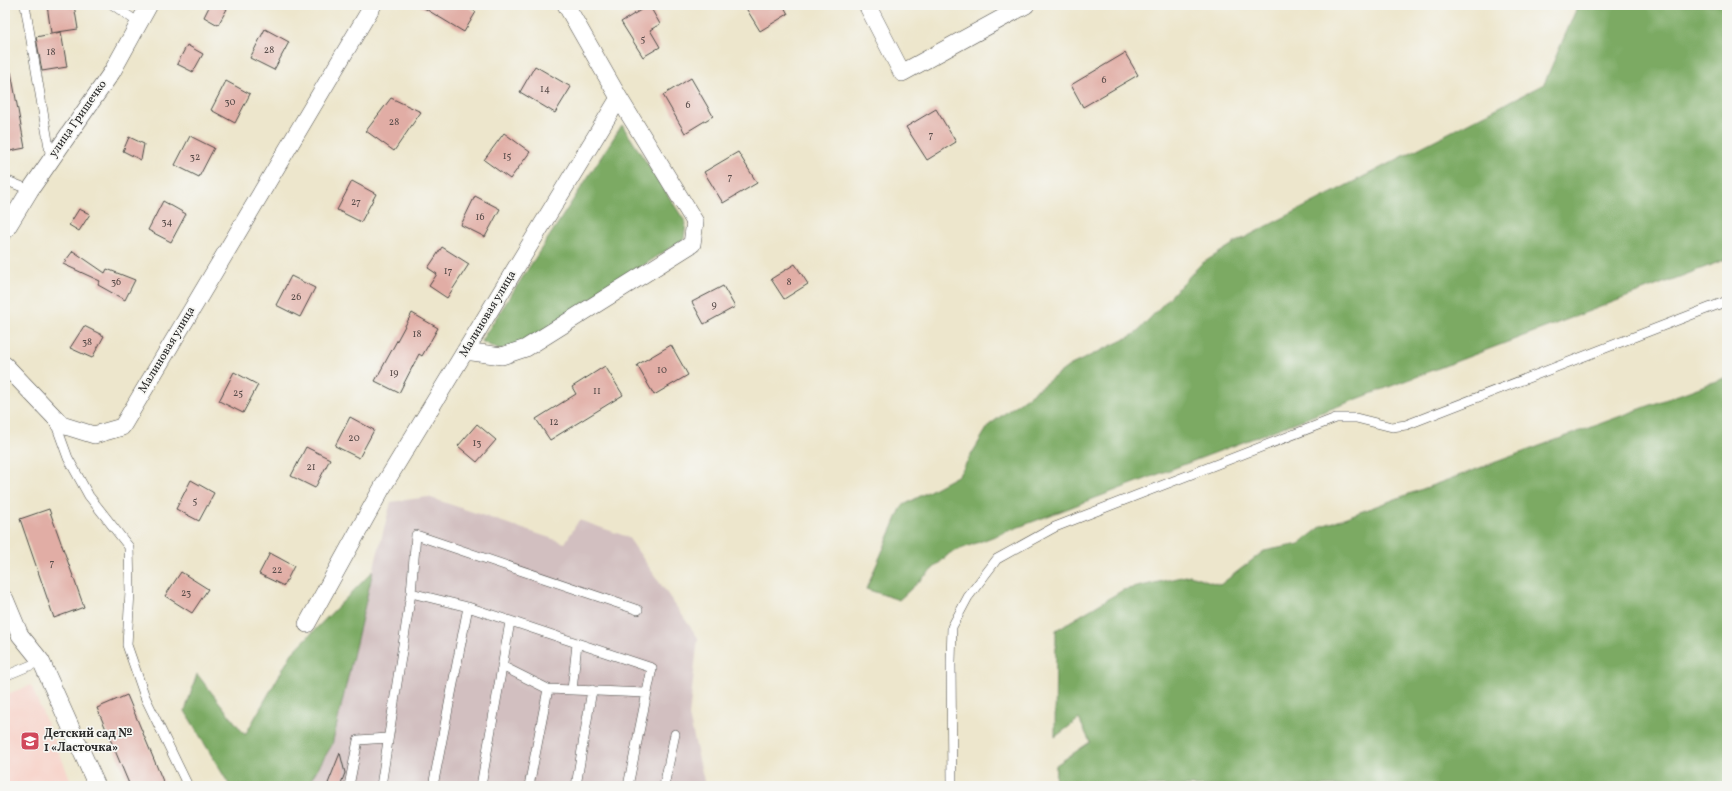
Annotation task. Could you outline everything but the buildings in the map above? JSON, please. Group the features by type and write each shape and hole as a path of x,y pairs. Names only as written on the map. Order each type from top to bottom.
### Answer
{"street":[{"name":"улица Гришечко","path":"5,231 50,159 112,72 149,5"},
{"name":"Малиновая улица","path":"5,366 62,425 94,435 122,426 373,5"},
{"path":"465,351 502,356 526,348 692,244 695,222 619,98 566,5"},
{"path":"867,5 902,73 1026,5"},
{"name":"Малиновая улица","path":"307,624 382,488 619,98"},
{"path":"5,599 20,635 41,661 97,786"}],"lane":[{"path":"25,5 50,159"},
{"path":"113,5 139,23"},
{"path":"5,180 30,190"},
{"path":"952,786 952,627 968,597 997,560 1055,527 1336,418 1356,418 1392,427 1406,425 1727,301"},
{"path":"54,417 68,458 89,496 129,547 130,591 127,645 145,697 188,786"},
{"path":"381,786 411,593 416,535 638,610"},
{"path":"411,593 468,607 652,668 628,786"},
{"path":"433,786 468,607"},
{"path":"481,786 510,622"},
{"path":"572,690 577,644"},
{"path":"5,676 41,661"},
{"path":"502,666 548,689 646,693"},
{"path":"529,786 548,689"},
{"path":"576,786 592,690"},
{"path":"664,786 675,734"},
{"path":"349,786 358,740 388,738"}],"shaded area":[{"path":"428,497 565,543 579,520 628,537 698,638 689,716 704,781 703,786 307,786 332,745 373,571 391,502"},
{"name":"Детский сад № 1 «Ласточка»","path":"31,685 73,786 5,786 5,695"}],"green space":[{"path":"1578,5 1727,5 1727,259 950,553 899,600 866,589 902,506 959,475 989,425 1069,366 1135,334 1201,264 1238,241 1544,84"},
{"path":"622,125 686,223 684,239 527,341 499,350 481,341"},
{"path":"1727,377 1727,786 1055,786 1056,765 1090,742 1079,719 1055,737 1056,630 1123,590 1190,575 1220,585 1264,551 1299,544 1322,526"},
{"path":"373,571 332,745 307,786 230,786 185,711 197,674 245,735 292,653"}],"place":[{"name":"Детский сад № 1 «Ласточка»","path":"30,741"}]}
